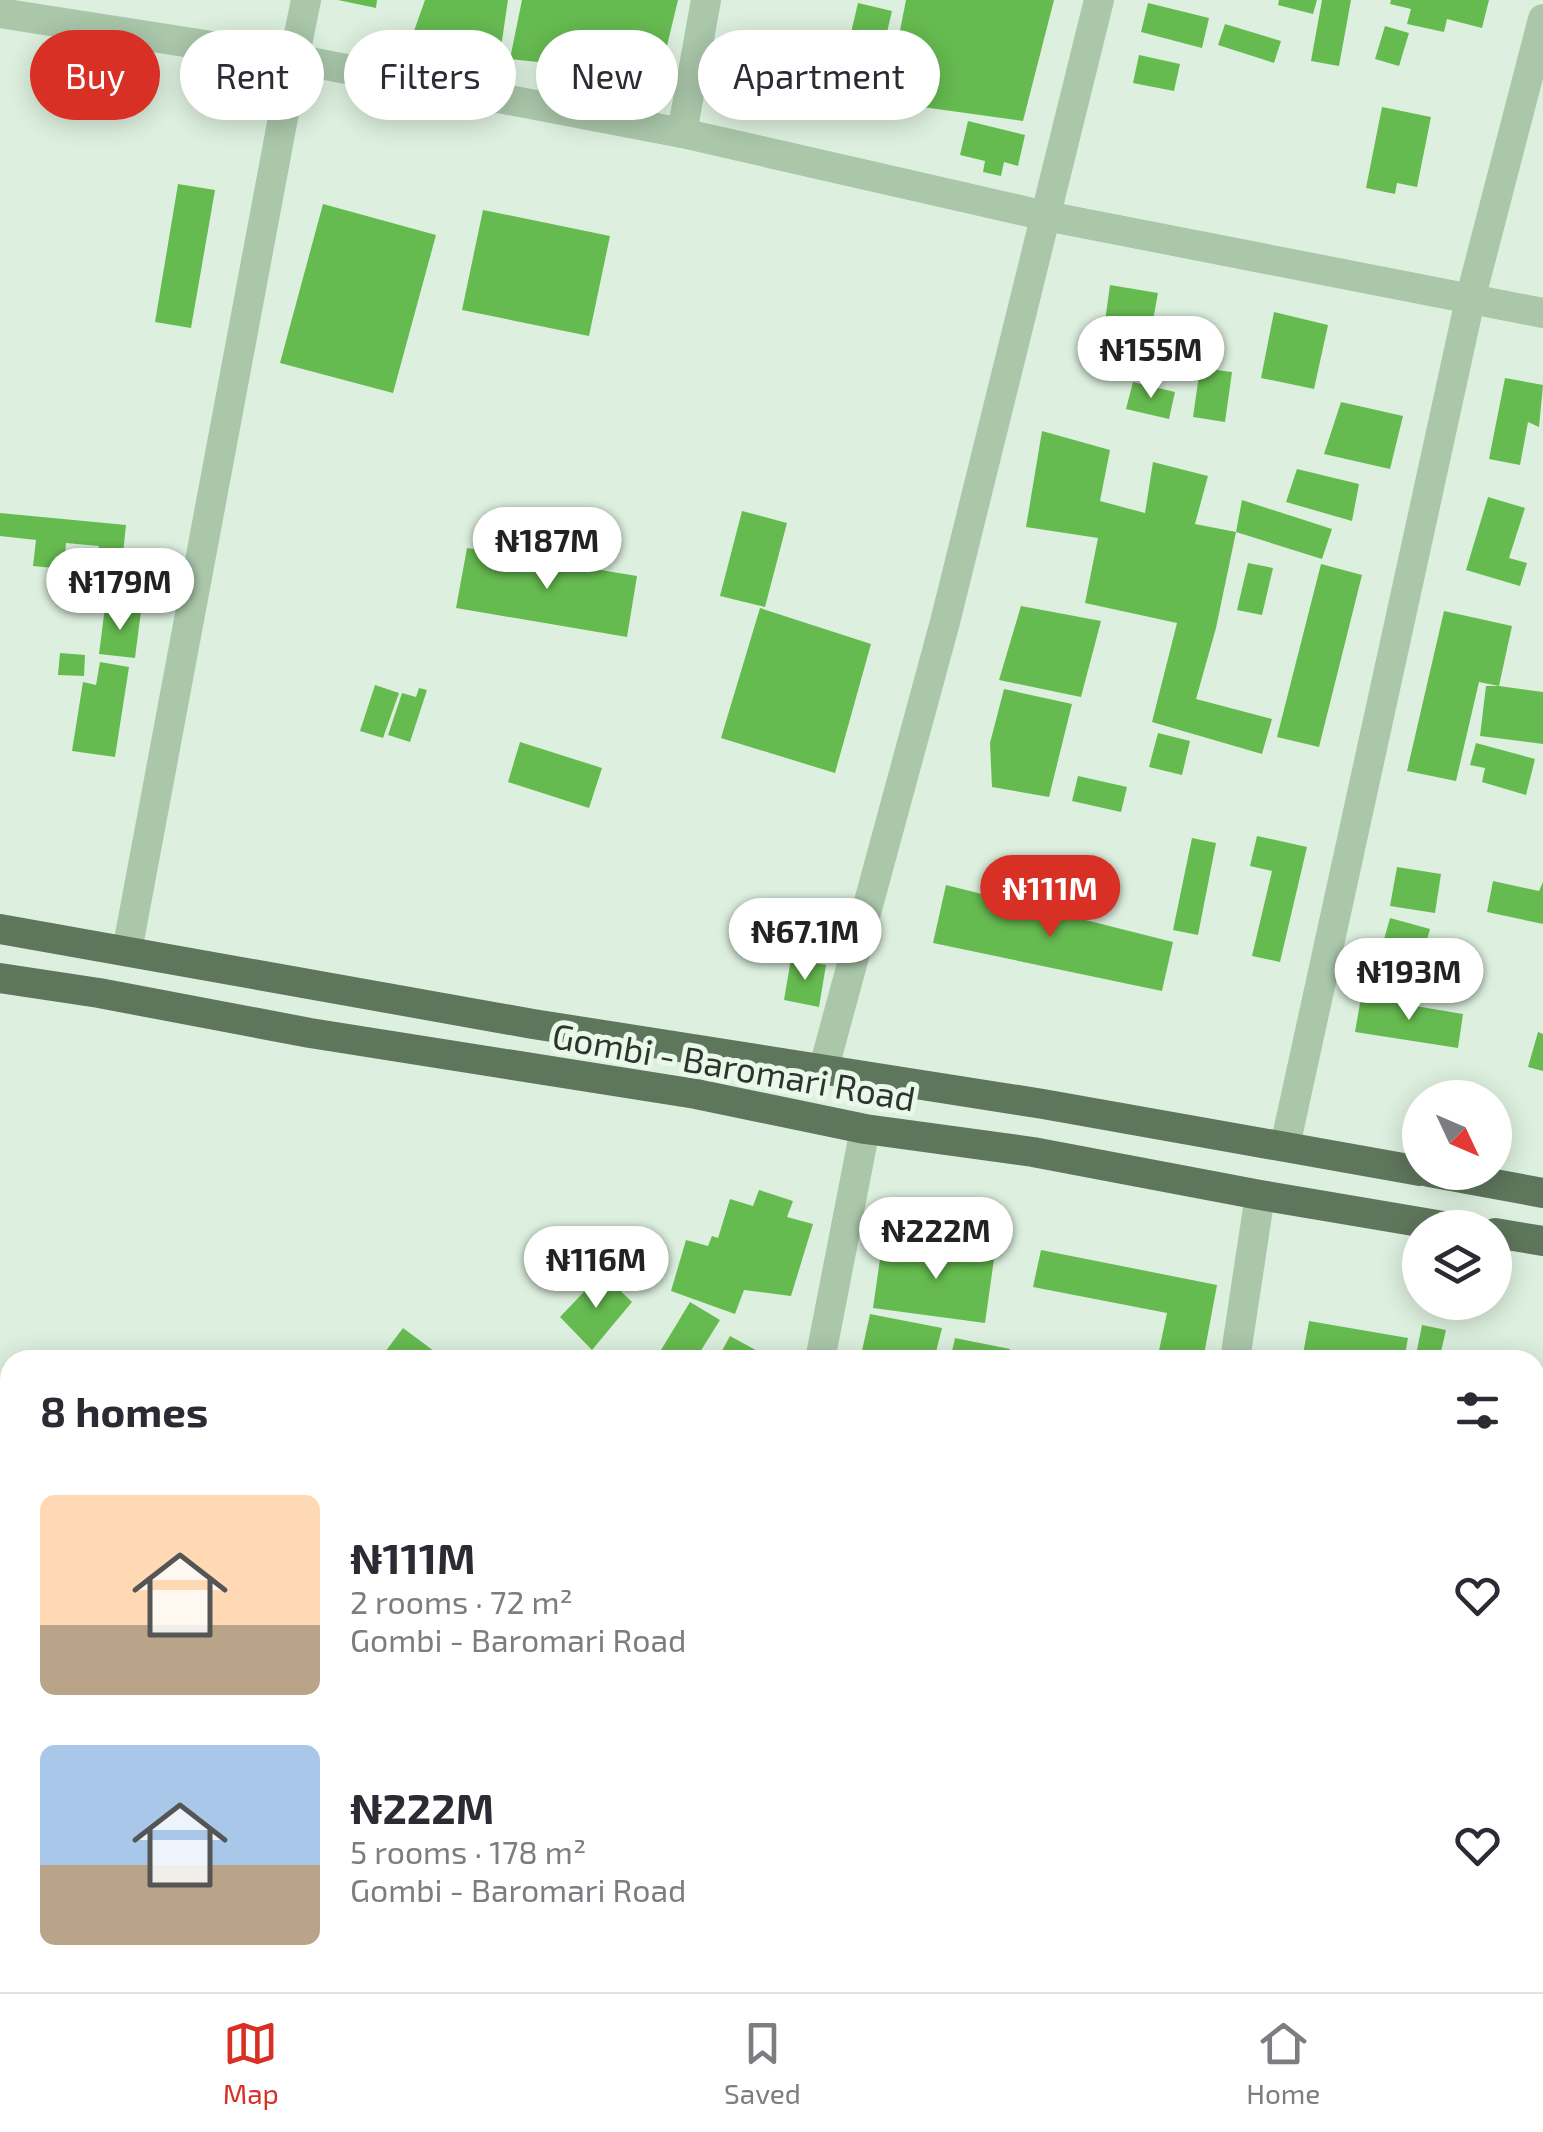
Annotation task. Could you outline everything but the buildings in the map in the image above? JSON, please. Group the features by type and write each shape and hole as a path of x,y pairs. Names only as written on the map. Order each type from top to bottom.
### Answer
{"main road":[{"name":"Gombi - Baromari Road","path":"0,929 533,1024 1043,1104 1402,1168"},
{"name":"Gombi - Baromari Road","path":"0,978 100,993 310,1034 696,1094 865,1129 1034,1152 1402,1219"},
{"path":"1512,1187 1543,1192"},
{"path":"1512,1236 1543,1240"}],"street":[{"path":"300,30 306,0"},
{"path":"682,133 706,0"},
{"path":"823,1070 945,622 1099,0"},
{"path":"0,12 180,41"},
{"path":"1285,1146 1470,300 1543,19"},
{"path":"324,66 682,133 1046,216 1543,314"},
{"path":"126,951 283,120"},
{"path":"822,1350 865,1129"},
{"path":"1237,1350 1260,1195"}]}
